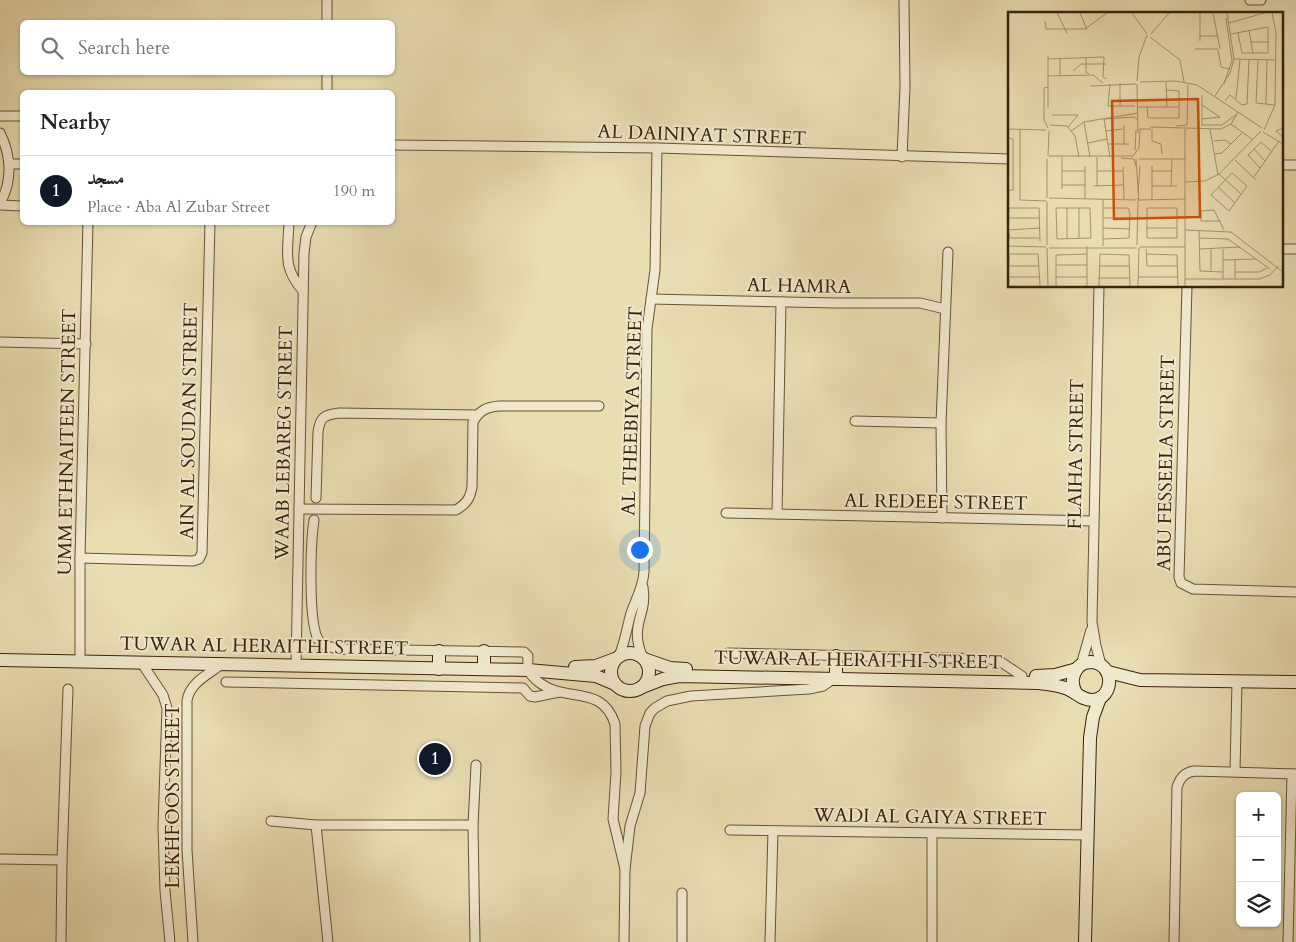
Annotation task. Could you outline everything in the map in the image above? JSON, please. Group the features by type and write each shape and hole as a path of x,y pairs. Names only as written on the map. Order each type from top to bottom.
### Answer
{"street":[{"path":"327,0 327,20"},
{"path":"902,157 905,87 904,0"},
{"path":"1250,0 1261,0"},
{"path":"327,75 327,90"},
{"path":"0,116 20,116"},
{"path":"0,133 6,146 9,164 9,181 0,204 20,206"},
{"name":"AL DAINIYAT STREET","path":"395,145 657,148 1008,159"},
{"name":"AL THEEBIYA STREET","path":"644,658 638,646 636,634 644,600 646,329 655,270 657,148"},
{"path":"9,164 20,164"},
{"name":"UMM ETHNAITEEN STREET","path":"80,662 80,558 88,225"},
{"name":"AIN AL SOUDAN STREET","path":"80,558 193,561 199,559 202,553 210,225"},
{"path":"289,225 288,266 292,277 304,291"},
{"name":"WAAB LEBAREG STREET","path":"296,666 305,244 311,225"},
{"path":"942,518 941,423 948,252"},
{"name":"FLAIHA STREET","path":"1100,288 1092,622 1096,646 1104,669"},
{"name":"ABU FESSEELA STREET","path":"1186,288 1179,577 1181,583 1193,589 1296,592"},
{"name":"AL HAMRA","path":"651,299 920,303 945,309"},
{"path":"777,514 781,302"},
{"path":"0,342 86,344"},
{"path":"299,510 456,510 464,505 470,497 472,487 473,422 476,415 482,410 490,406 599,406"},
{"path":"316,498 318,432 319,422 323,417 329,414 476,415"},
{"path":"855,421 941,423"},
{"name":"AL REDEEF STREET","path":"726,513 1093,521"},
{"path":"314,520 310,576 314,624 316,636 320,643 328,647 338,648 524,652 528,656 528,670 544,686 559,692 594,698 605,706 613,717 616,735 616,772 612,812 625,869"},
{"name":"AL THEEBIYA STREET","path":"617,657 643,584"},
{"name":"FLAIHA STREET","path":"1079,667 1092,622"},
{"path":"439,651 439,668"},
{"path":"484,651 484,669"},
{"path":"624,653 634,653 644,658 649,674 648,680 640,688 624,690 615,684 611,675 611,669 617,657 624,653"},
{"path":"728,653 990,660 1001,662 1022,676"},
{"path":"624,942 625,869 630,826 640,793 645,726 647,719 655,708 667,701 710,694 816,688 823,686 836,675 836,656"},
{"name":"TUWAR AL HERAITHI STREET","path":"528,670 550,667 596,666 617,657"},
{"name":"TUWAR AL HERAITHI STREET","path":"644,658 661,666 678,669 1038,683 1054,685 1079,695"},
{"name":"TUWAR AL HERAITHI STREET","path":"0,660 528,670 596,676 615,684"},
{"name":"LEKHFOOS STREET","path":"141,662 163,695 167,708 162,827 170,942"},
{"path":"1090,738 1087,717 1072,681 1079,667 1091,662 1104,669 1140,680 1296,682"},
{"name":"LEKHFOOS STREET","path":"193,942 187,850 187,701 189,692 194,686 222,664"},
{"name":"TUWAR AL HERAITHI STREET","path":"640,688 663,678 679,676 1022,676 1055,675 1079,667"},
{"path":"1085,942 1090,738 1093,717 1110,682 1104,669"},
{"path":"1079,695 1090,700 1121,685 1140,680"},
{"path":"226,682 523,688 530,696 536,697 559,692"},
{"path":"1235,771 1237,682"},
{"path":"62,942 62,860 68,689"},
{"path":"475,942 473,825 476,765"},
{"path":"1174,942 1177,787 1179,781 1188,772 1194,771 1294,774 1288,942"},
{"path":"272,821 316,824 473,825"},
{"path":"316,824 328,942"},
{"path":"614,826 620,828 630,826"},
{"name":"WADI AL GAIYA STREET","path":"730,830 1088,835"},
{"path":"770,942 773,831"},
{"path":"932,833 932,942"},
{"path":"0,859 62,860"},
{"path":"682,893 682,942"}],"place":[{"name":"مسجد","path":"435,759"}]}
